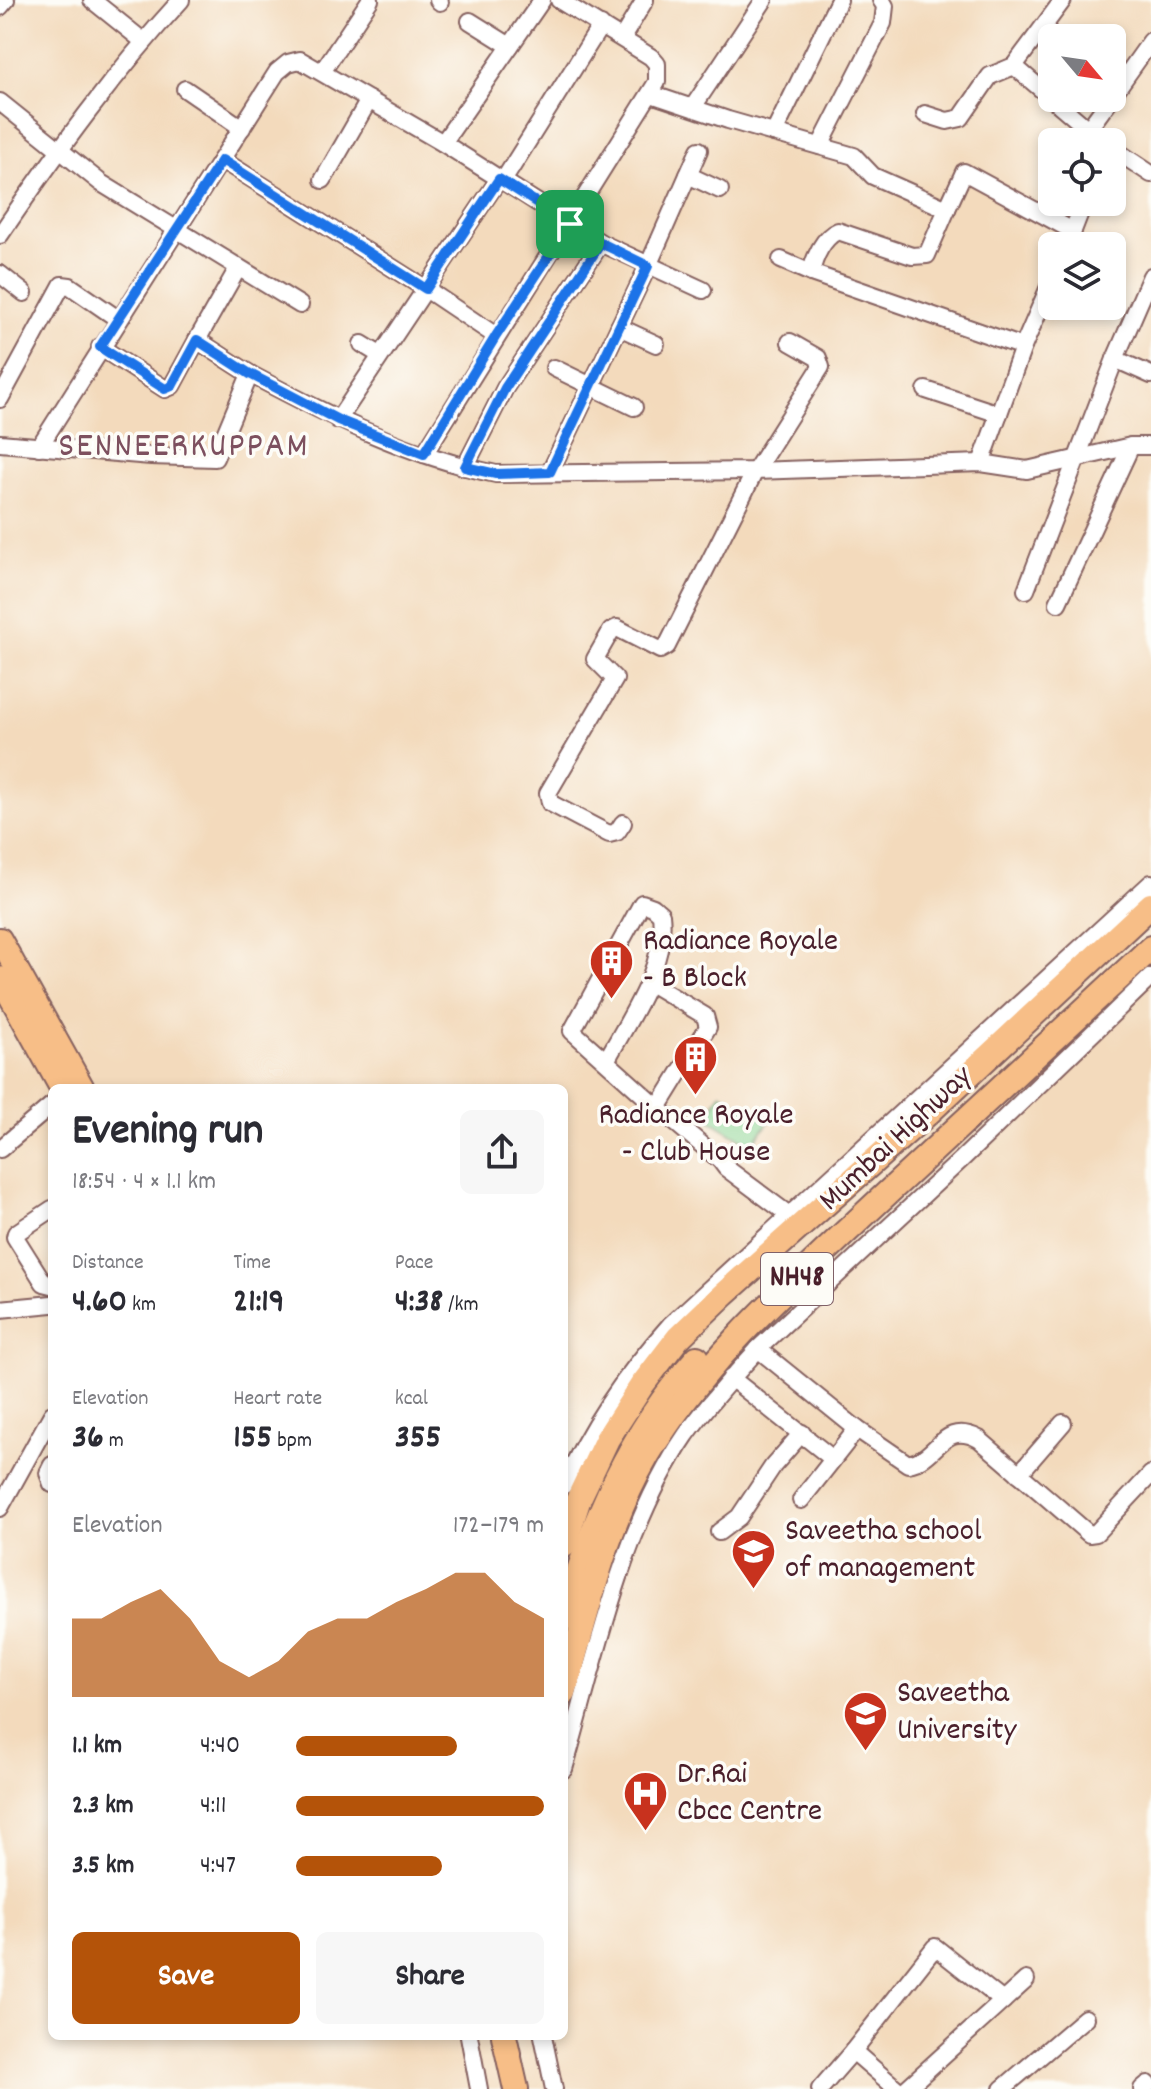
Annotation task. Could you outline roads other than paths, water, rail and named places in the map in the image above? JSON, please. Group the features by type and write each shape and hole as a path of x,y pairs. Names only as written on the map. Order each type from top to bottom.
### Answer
{"highway":[{"name":"NH48","path":"568,1532 579,1498 607,1439 642,1385 678,1338 930,1111 1065,973 1151,905"},
{"name":"Mumbai Highway","path":"568,1680 611,1536 632,1484 691,1391 768,1305 1151,948"},
{"path":"568,1605 585,1548 608,1491 635,1443 674,1385 702,1353 757,1302 848,1230"},
{"path":"489,2040 498,2089"},
{"path":"505,2040 516,2089"},
{"path":"520,2040 526,2089"}],"main road":[{"path":"0,939 81,1084"},
{"path":"0,978 59,1084"}],"street":[{"path":"92,0 143,41"},
{"path":"0,235 58,150 143,41 181,0"},
{"path":"322,72 370,0"},
{"path":"443,143 542,0"},
{"path":"424,454 651,94 659,73 657,64 622,38 559,0"},
{"path":"622,38 645,0"},
{"path":"693,107 764,0"},
{"path":"774,133 839,0"},
{"path":"820,146 883,23 885,6 881,0"},
{"path":"925,114 947,121 961,118 990,76 1014,66 1063,0"},
{"path":"470,21 510,46"},
{"path":"338,420 501,180 601,25"},
{"path":"1126,76 1151,41"},
{"path":"39,447 277,72 288,63 300,60 443,143 601,243 703,290"},
{"path":"1014,66 1084,128"},
{"path":"185,89 242,128"},
{"path":"651,94 854,156 873,176 947,209"},
{"path":"323,180 369,100"},
{"path":"0,102 101,183 300,305"},
{"path":"550,472 648,266 699,150"},
{"path":"1126,157 1151,174"},
{"path":"222,160 496,336"},
{"path":"811,273 828,236 838,231 912,256 927,255 964,172 1060,232"},
{"path":"688,175 720,190"},
{"path":"465,467 505,388 601,243"},
{"path":"781,260 1023,347"},
{"path":"100,347 165,389 172,386 238,268"},
{"path":"0,274 24,293"},
{"path":"1026,590 1115,359 1151,276"},
{"path":"0,399 62,285 70,286 118,319"},
{"path":"981,463 1038,312"},
{"path":"619,327 656,344"},
{"path":"197,340 250,374 338,420 424,454 496,474 755,471 981,463 1027,470 1131,446 1151,446"},
{"path":"623,823 617,832 609,834 550,803 548,793 615,679 595,659 611,631 617,628 660,650 667,646 755,471 821,367 818,358 790,342"},
{"path":"362,344 380,355"},
{"path":"1115,359 1151,375"},
{"path":"554,368 634,407"},
{"path":"0,443 215,458 250,374"},
{"path":"926,390 999,414"},
{"path":"1058,603 1131,446"},
{"path":"568,1477 595,1426 651,1347 694,1302 1065,973 1151,883"},
{"path":"606,1061 648,982 664,935 661,914 642,903 572,1031 658,1108 720,1160 729,1161 791,1214"},
{"path":"568,1755 611,1606 653,1494 685,1437 758,1349 1151,977"},
{"path":"648,982 705,1016 708,1027 658,1108"},
{"path":"0,1149 48,1108"},
{"path":"48,1212 16,1233 15,1237 44,1283 48,1284"},
{"path":"0,1309 48,1304"},
{"path":"758,1349 857,1429 908,1464 917,1463 953,1433 967,1433 979,1439 1089,1534 1096,1533 1151,1474"},
{"path":"731,1378 833,1459"},
{"path":"0,1508 48,1421"},
{"path":"1019,1474 1063,1423"},
{"path":"801,1500 857,1429"},
{"path":"719,1532 739,1517 773,1466 802,1433"},
{"path":"820,2089 935,1947 1003,2001"},
{"path":"906,2089 1026,1980"},
{"path":"1002,2089 1085,2018"},
{"path":"470,2040 479,2089"},
{"path":"544,2040 554,2089"},
{"path":"853,2051 897,2089"}],"place":[{"name":"Radiance Royale - B Block","path":"612,1000"},
{"name":"Radiance Royale - Club House","path":"696,1097"},
{"name":"Saveetha school of management","path":"754,1590"},
{"name":"Saveetha University","path":"866,1752"},
{"name":"Dr.Rai Cbcc Centre","path":"646,1833"}],"district":[{"name":"SENNEERKUPPAM","path":"184,448"}]}
